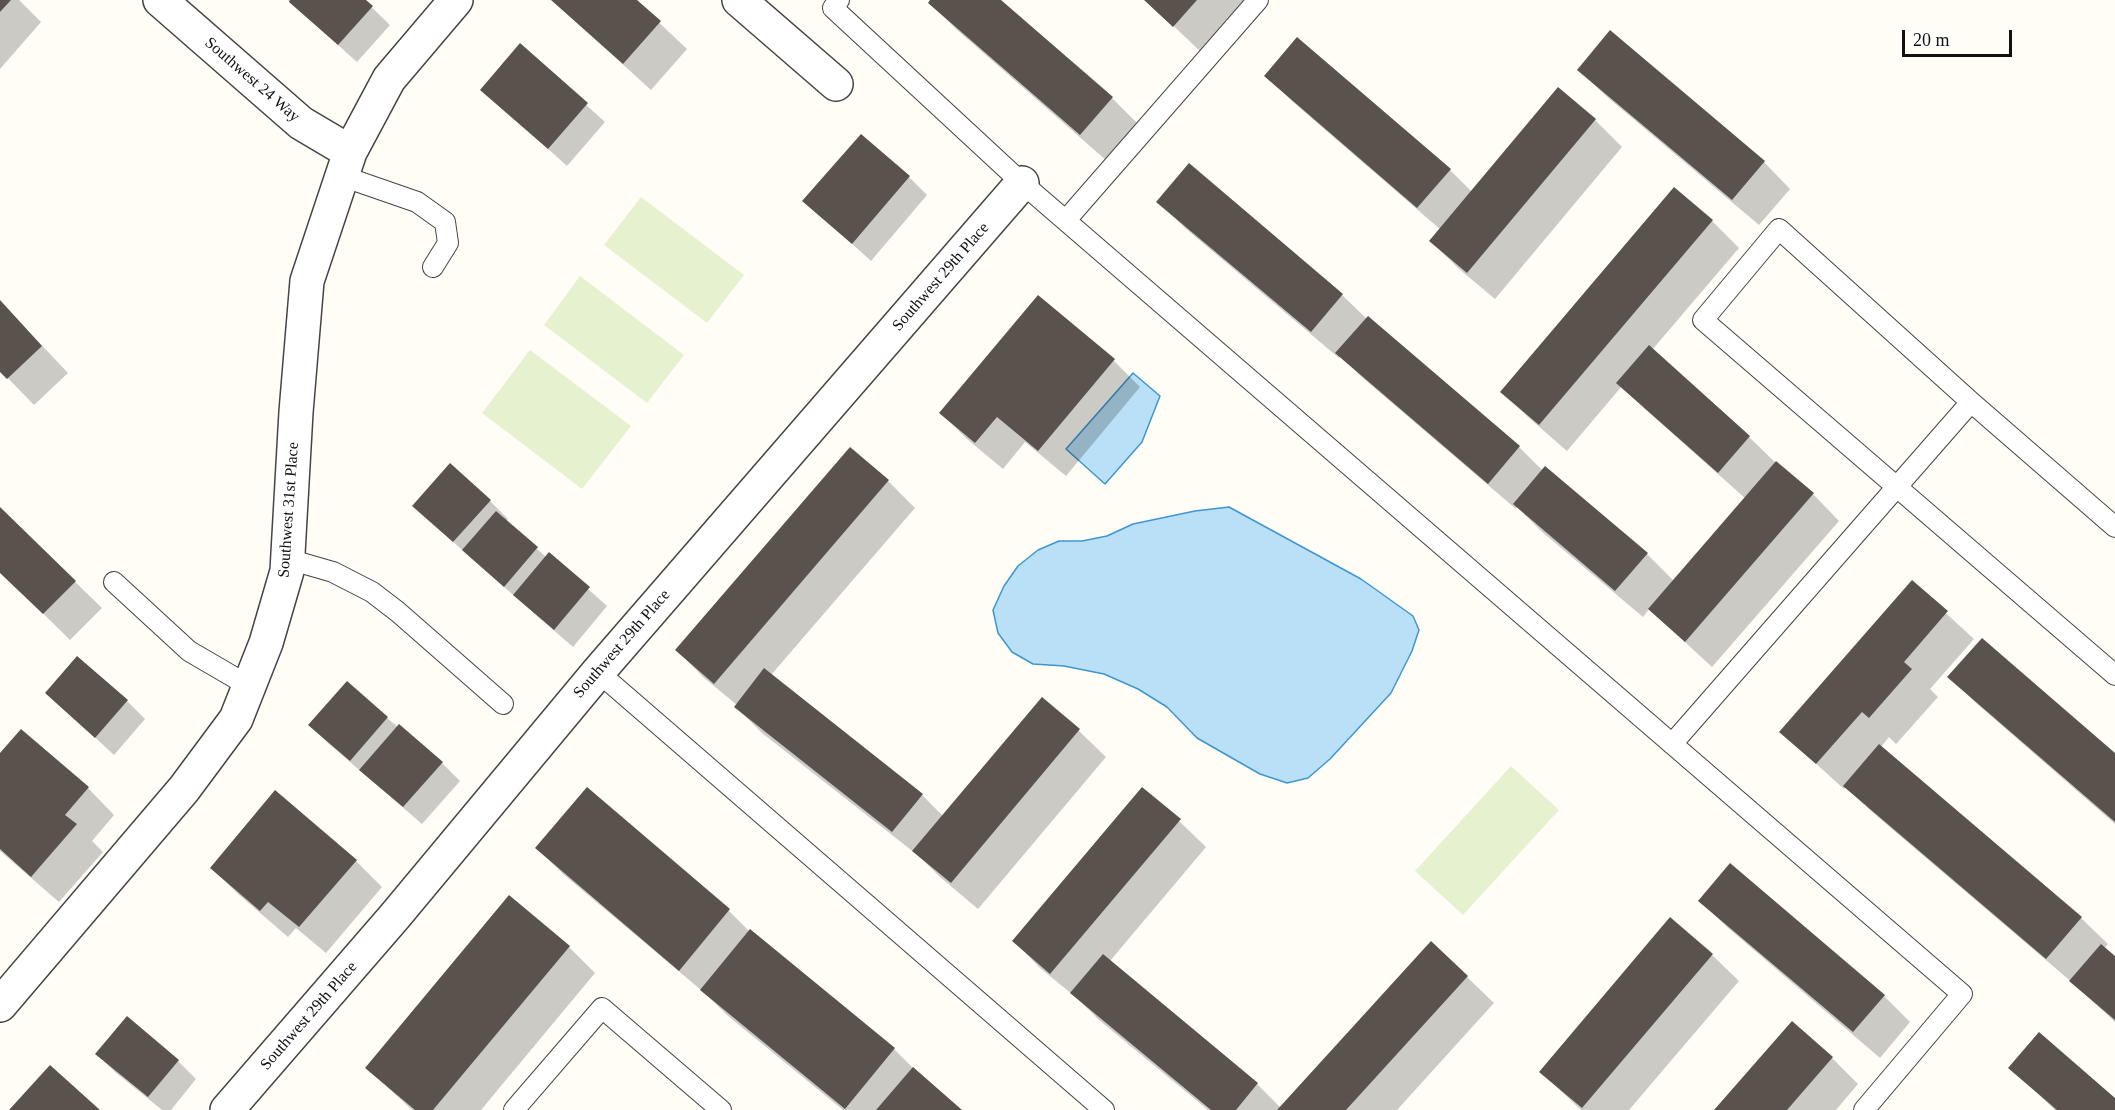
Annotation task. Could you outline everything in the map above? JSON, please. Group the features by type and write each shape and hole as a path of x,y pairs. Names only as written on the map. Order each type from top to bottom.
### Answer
{"street":[{"name":"Southwest 24 Way","path":"160,0 346,164"},
{"name":"Southwest 31st Place","path":"5,988 184,789 236,719 266,644 287,571 296,412 307,281 346,164 389,79 456,0"},
{"path":"739,0 836,84"},
{"name":"Southwest 29th Place","path":"227,1110 395,916 598,672 1022,183"}],"lane":[{"path":"839,0 833,8 1022,183 1962,994 1864,1110"},
{"path":"1066,220 1258,0"},
{"path":"346,164 417,202 445,222 448,243 433,267"},
{"path":"2115,527 1971,402 1779,229 1703,320 2115,675"},
{"path":"1672,744 1971,402"},
{"path":"288,559 333,572 372,592 503,704"},
{"path":"114,582 189,651 249,686"},
{"path":"598,672 1104,1110"},
{"path":"514,1110 602,1008 721,1110"}],"green space":[{"path":"641,197 744,275 707,323 604,245"},
{"path":"580,276 684,355 647,403 544,325"},
{"path":"530,350 631,426 582,489 482,413"},
{"path":"1511,766 1559,810 1463,915 1415,871"}],"water":[{"path":"1133,373 1160,396 1142,442 1105,484 1066,449"},
{"path":"1229,507 1361,579 1413,616 1419,630 1412,651 1391,693 1330,759 1308,778 1287,783 1260,774 1197,738 1167,707 1138,689 1104,674 1064,666 1033,664 1012,652 998,633 993,610 1004,586 1018,566 1038,550 1059,541 1082,541 1107,536 1133,524 1195,511"}],"building":[{"path":"0,0 11,0 0,12"},
{"path":"290,0 366,0 373,6 338,45 289,2"},
{"path":"551,0 637,0 661,21 623,64"},
{"path":"930,0 1001,0 1113,97 1080,135 928,3"},
{"path":"1144,0 1197,0 1173,27"},
{"path":"1610,30 1765,161 1732,200 1577,70"},
{"path":"1297,37 1451,169 1417,208 1264,76"},
{"path":"520,43 588,103 548,149 480,90"},
{"path":"1558,87 1596,119 1467,273 1429,241"},
{"path":"861,134 910,176 852,244 802,201"},
{"path":"1189,163 1343,294 1311,332 1156,202"},
{"path":"1674,187 1713,220 1539,425 1500,392"},
{"path":"1038,295 1115,359 1038,451 997,417 975,443 939,413"},
{"path":"0,300 42,346 7,379 0,372"},
{"path":"1368,316 1520,446 1488,484 1335,353"},
{"path":"1649,345 1750,436 1718,473 1616,383"},
{"path":"850,447 889,480 714,684 675,650"},
{"path":"1776,461 1814,493 1685,642 1648,609"},
{"path":"450,463 491,500 453,542 412,506"},
{"path":"1545,466 1648,553 1615,591 1513,504"},
{"path":"0,507 76,581 43,614 0,573"},
{"path":"496,511 538,547 504,587 462,550"},
{"path":"549,552 590,587 554,630 513,595"},
{"path":"1912,580 1948,611 1904,662 1912,669 1869,718 1862,712 1816,764 1779,732"},
{"path":"1982,638 2115,753 2115,822 1947,677"},
{"path":"77,656 128,700 95,738 45,693"},
{"path":"764,668 923,794 892,832 734,707"},
{"path":"347,681 388,717 350,761 308,725"},
{"path":"1042,697 1080,729 951,883 912,851"},
{"path":"399,724 443,762 403,807 359,770"},
{"path":"21,729 89,787 65,815 77,824 31,877 0,849 0,753"},
{"path":"1879,744 2082,917 2046,959 1843,786"},
{"path":"587,787 730,909 679,971 535,848"},
{"path":"1142,787 1181,819 1050,974 1012,941"},
{"path":"275,790 357,860 299,927 268,902 260,911 210,868"},
{"path":"1730,863 1885,995 1853,1032 1698,901"},
{"path":"509,895 570,946 433,1110 415,1110 365,1068"},
{"path":"1670,917 1713,954 1582,1108 1539,1072"},
{"path":"750,929 895,1048 845,1109 700,990"},
{"path":"1431,941 1468,976 1346,1110 1277,1110"},
{"path":"2101,944 2115,956 2115,1020 2069,981"},
{"path":"1103,954 1258,1083 1236,1110 1211,1110 1070,993"},
{"path":"127,1016 179,1060 148,1097 95,1054"},
{"path":"1792,1021 1833,1057 1787,1110 1714,1110"},
{"path":"2039,1032 2115,1098 2115,1110 2057,1110 2008,1068"},
{"path":"50,1065 100,1110 9,1110"},
{"path":"913,1067 962,1110 876,1110"}]}
